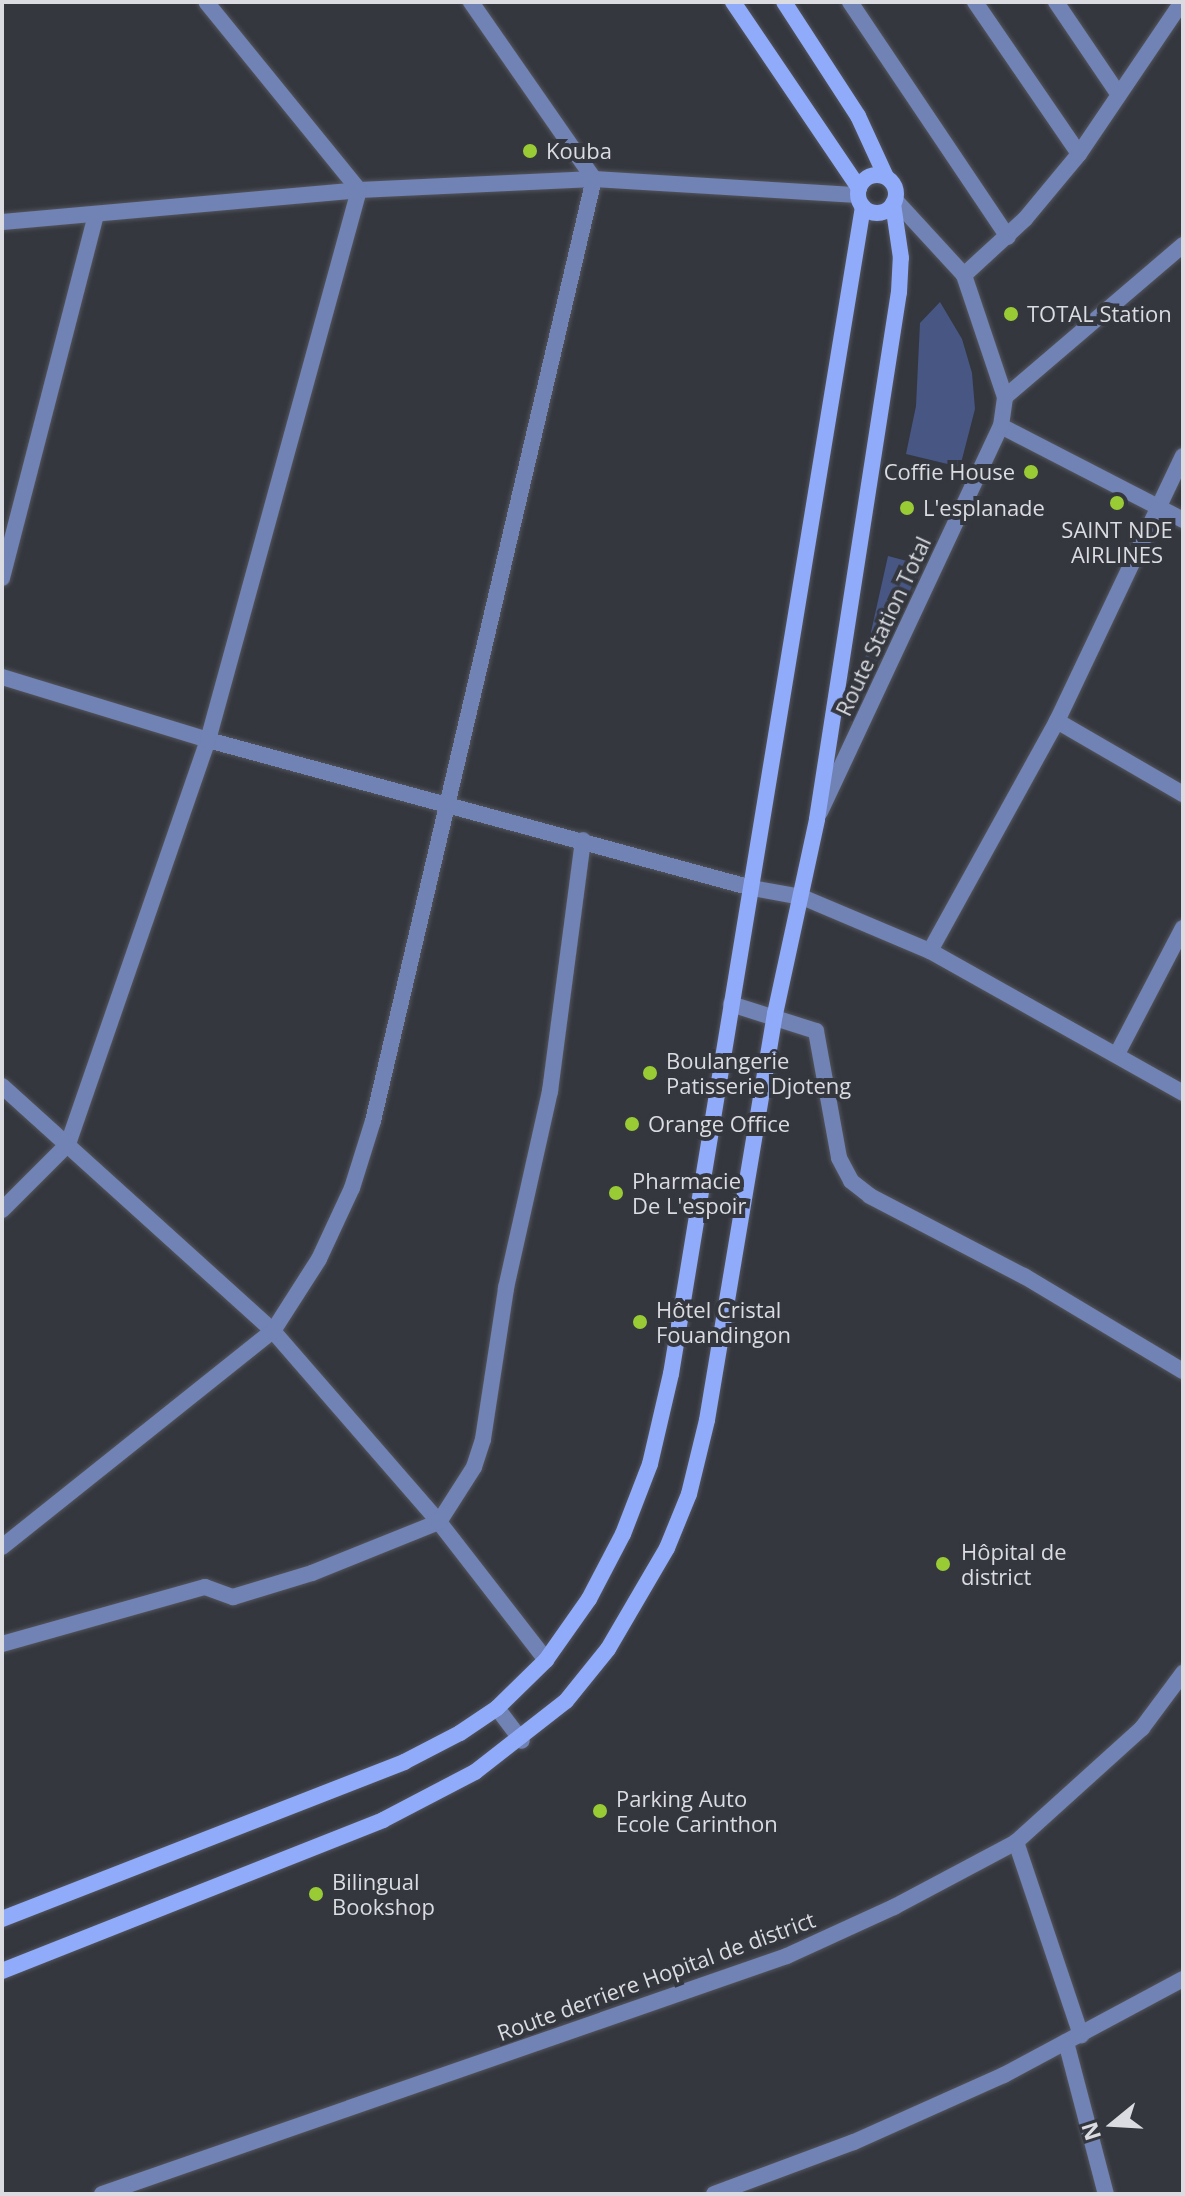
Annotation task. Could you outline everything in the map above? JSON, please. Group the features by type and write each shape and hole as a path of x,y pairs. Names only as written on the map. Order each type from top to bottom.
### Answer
{"main road":[{"path":"733,2 860,197 882,213 894,202"},
{"path":"2,1971 383,1820 433,1795 522,1741 566,1701 608,1649 641,1599 689,1494 707,1420 775,1014 817,819 899,292 901,258 894,202 886,177 858,116 784,2"},
{"path":"2,1919 404,1762 497,1708 546,1660 589,1599 623,1534 650,1464 671,1374 752,888 860,197 867,178 886,177"}],"street":[{"path":"206,2 359,190"},
{"path":"2,1547 273,1331 319,1259 352,1188 449,802 594,179 471,2"},
{"path":"850,2 1008,237"},
{"path":"975,2 1079,154"},
{"path":"1056,2 1119,95"},
{"path":"964,275 1008,237 1079,154 1182,2"},
{"path":"2,222 359,190 594,179 860,197"},
{"path":"2,1210 68,1144 208,740 359,190"},
{"name":"Route Station Total","path":"817,819 1001,426 1005,397 964,275 894,202"},
{"path":"2,578 96,215"},
{"path":"1005,397 1183,245"},
{"path":"1001,426 1183,520"},
{"path":"930,951 1057,721 1183,456"},
{"path":"2,677 208,740 449,802 752,888 802,897 930,951 1183,1093"},
{"path":"1057,721 1183,794"},
{"path":"2,1644 205,1587 233,1597 312,1573 439,1522 474,1467 483,1439 506,1288 550,1091 583,840"},
{"path":"1117,1054 1183,928"},
{"path":"731,1004 810,1025 820,1039 833,1135 851,1181 1183,1371"},
{"path":"2,1086 273,1331 439,1522 546,1660"},
{"name":"Route derriere Hopital de district","path":"102,2194 787,1956 1016,1842 1142,1728 1183,1673"},
{"path":"497,1708 522,1741"},
{"path":"1016,1842 1074,2039 1106,2194"},
{"path":"714,2194 854,2142 1074,2039 1183,1979"}],"shaded area":[{"path":"940,302 962,339 972,373 975,409 960,467 906,454 916,406 920,323"},
{"path":"888,556 922,565 851,716 854,708"}],"place":[{"name":"Kouba","path":"530,151"},
{"name":"TOTAL Station","path":"1011,314"},
{"name":"Coffie House","path":"1031,472"},
{"name":"SAINT NDE AIRLINES","path":"1117,503"},
{"name":"L'esplanade","path":"907,508"},
{"name":"Boulangerie Patisserie Djoteng","path":"650,1073"},
{"name":"Orange Office","path":"632,1124"},
{"name":"Pharmacie De L'espoir","path":"616,1193"},
{"name":"Hôtel Cristal Fouandingon","path":"640,1322"},
{"name":"Hôpital de district","path":"943,1564"},
{"name":"Parking Auto Ecole Carinthon","path":"600,1811"},
{"name":"Bilingual Bookshop","path":"316,1894"}]}
